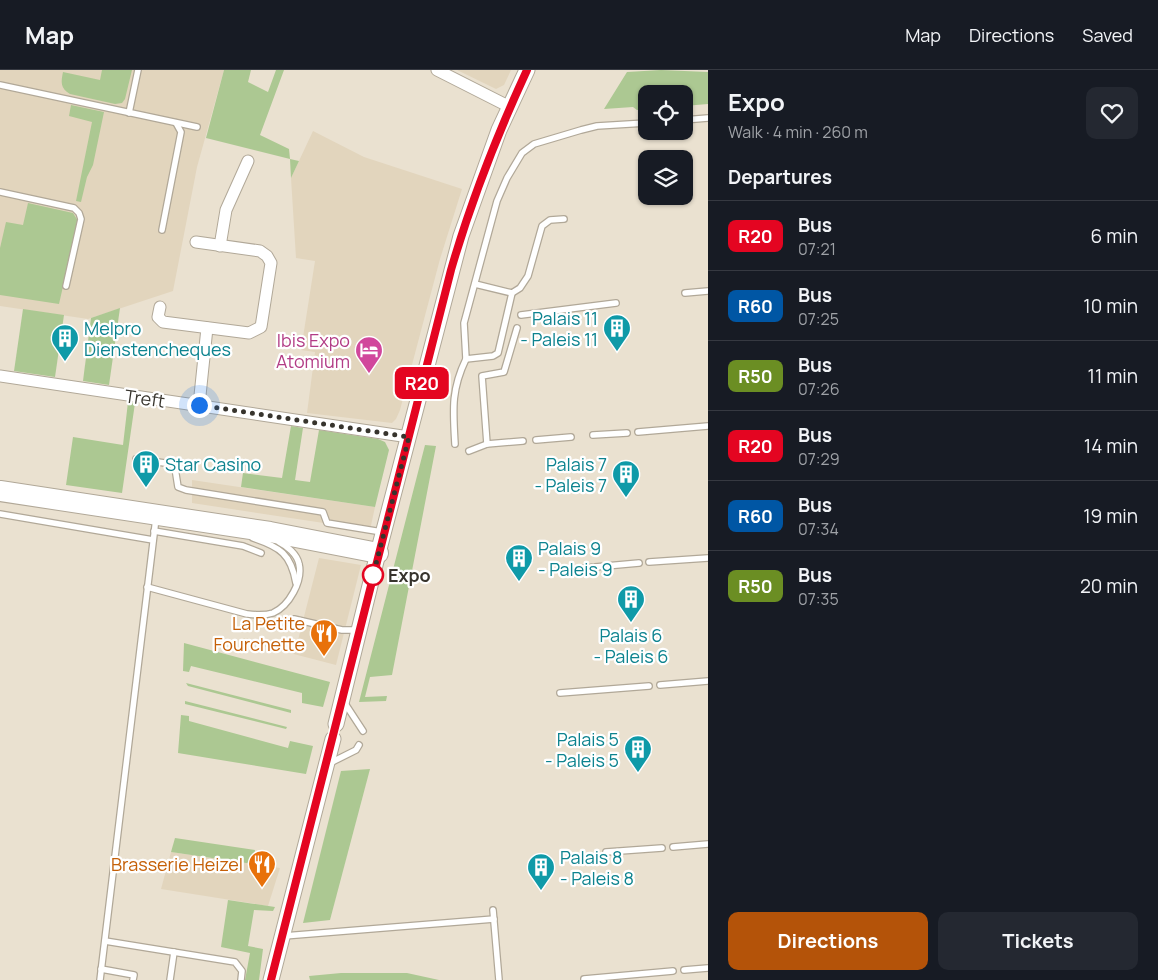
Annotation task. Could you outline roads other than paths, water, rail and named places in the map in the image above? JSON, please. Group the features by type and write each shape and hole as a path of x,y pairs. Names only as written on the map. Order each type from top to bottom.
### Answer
{"highway":[{"path":"0,491 155,522 249,533 378,553"}],"main road":[{"path":"271,980 343,700 383,532 463,229 499,130 528,70"}],"street":[{"path":"437,70 510,107"},
{"path":"220,246 226,210 248,160"},
{"path":"160,307 158,317 161,321 249,333 258,330 263,323 270,259 260,251 196,242"},
{"path":"199,405 207,328"},
{"name":"Treft","path":"0,376 409,437"}],"lane":[{"path":"129,112 138,70"},
{"path":"0,84 197,127"},
{"path":"693,119 708,118"},
{"path":"162,230 181,132 179,126 174,122"},
{"path":"455,444 452,403 460,370 466,359 464,323 497,201 511,170 527,148 597,126 638,123"},
{"path":"0,192 74,208 79,212 81,220 66,286"},
{"path":"466,359 493,356 498,353 512,293 520,288 528,276 542,226 550,220 564,219"},
{"path":"475,284 512,293"},
{"path":"685,293 708,291"},
{"path":"521,315 616,303"},
{"path":"487,444 482,376 504,372 517,328"},
{"path":"638,432 708,426"},
{"path":"593,435 628,433"},
{"path":"536,440 571,437"},
{"path":"469,451 487,444 523,441"},
{"path":"136,459 172,464 175,468 178,487 186,490 323,512 327,523 383,532"},
{"path":"0,514 153,540"},
{"path":"100,980 155,522 243,546 261,553"},
{"path":"147,587 247,614 263,616 275,612 285,605 300,571 295,556 281,543 249,533"},
{"path":"249,533 282,551 292,564 296,583"},
{"path":"649,562 708,558"},
{"path":"584,568 639,563"},
{"path":"294,620 342,630 360,630"},
{"path":"660,685 708,681"},
{"path":"560,693 649,686"},
{"path":"343,700 363,731"},
{"path":"326,765 356,750 359,745"},
{"path":"673,847 708,844"},
{"path":"606,852 662,848"},
{"path":"493,910 499,980"},
{"path":"282,936 494,919"},
{"path":"105,941 235,962 242,972 241,980"},
{"path":"170,980 174,952"},
{"path":"684,970 708,968"},
{"path":"101,969 134,975 134,980"},
{"path":"584,979 674,971"}],"place":[{"name":"Palais 11 - Paleis 11","path":"617,352"},
{"name":"Melpro Dienstencheques","path":"65,362"},
{"name":"Ibis Expo Atomium","path":"369,374"},
{"name":"Star Casino","path":"146,488"},
{"name":"Palais 7 - Paleis 7","path":"626,498"},
{"name":"Expo","path":"373,575"},
{"name":"Palais 9 - Paleis 9","path":"519,582"},
{"name":"Palais 6 - Paleis 6","path":"631,623"},
{"name":"La Petite Fourchette","path":"324,657"},
{"name":"Palais 5 - Paleis 5","path":"638,773"},
{"name":"Brasserie Heizel","path":"262,888"},
{"name":"Palais 8 - Paleis 8","path":"541,891"}]}
